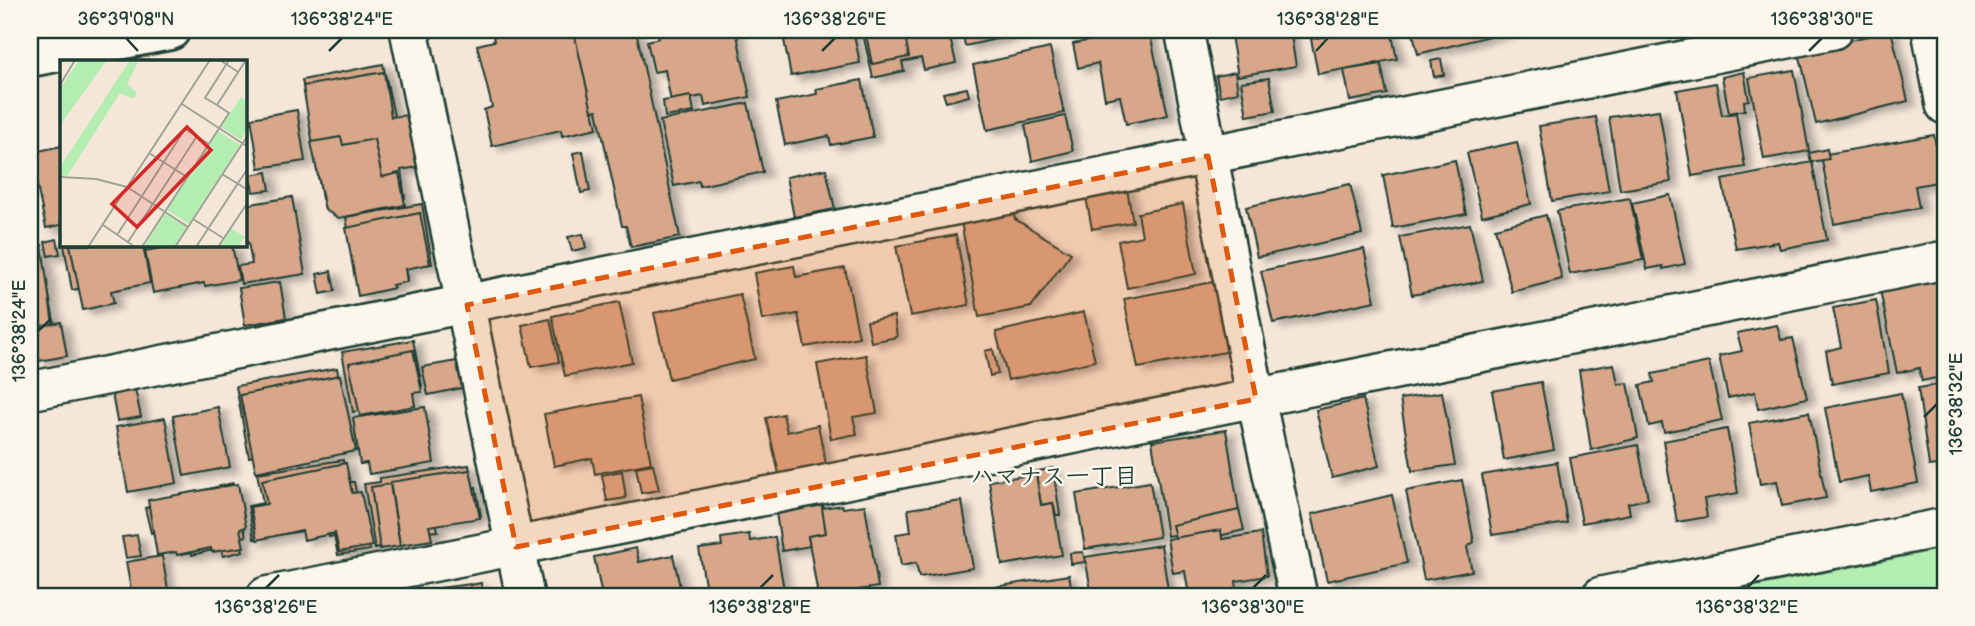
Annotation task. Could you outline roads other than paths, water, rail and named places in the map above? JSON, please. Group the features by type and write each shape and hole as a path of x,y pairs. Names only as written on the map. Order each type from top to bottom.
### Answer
{"street":[{"path":"30,57 170,30"},
{"path":"409,30 525,596"},
{"path":"1184,30 1256,399 1298,596"},
{"path":"30,391 1833,30"},
{"path":"1931,30 1945,106"},
{"path":"265,596 1945,260"},
{"path":"1601,596 1945,527"}],"district":[{"name":"ハマナス一丁目","path":"1054,476"}]}
